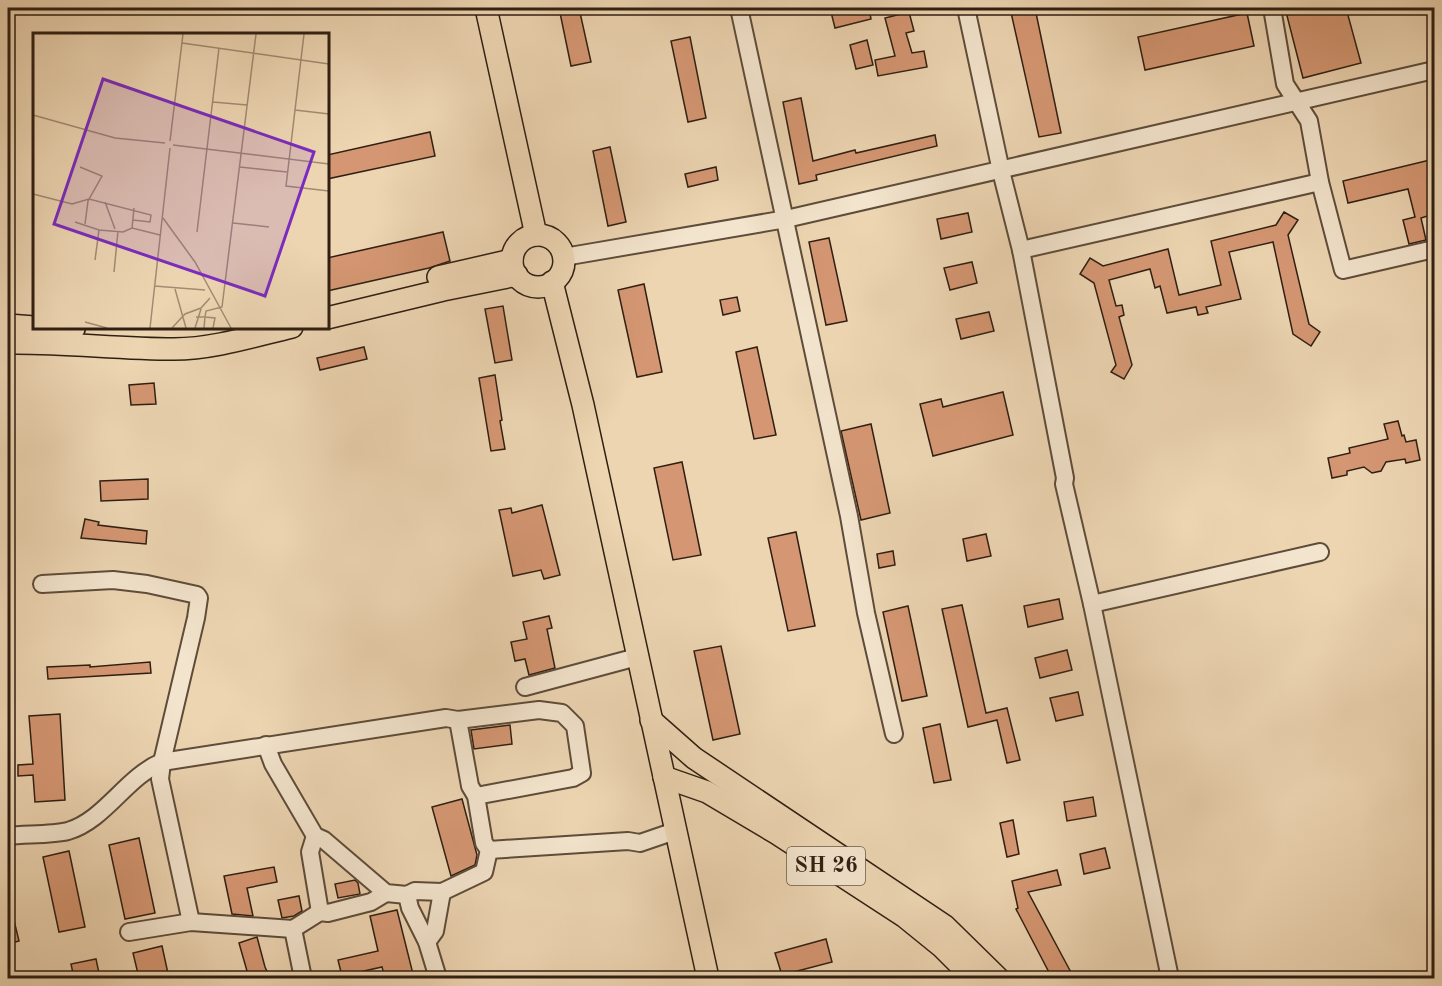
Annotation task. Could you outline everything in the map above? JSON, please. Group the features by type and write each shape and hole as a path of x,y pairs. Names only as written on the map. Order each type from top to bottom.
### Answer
{"main road":[{"path":"486,8 536,235"},
{"path":"536,235 549,237 556,242 564,257 560,274 552,282 538,286 530,285 515,268 518,244 536,235"},
{"path":"328,304 515,268"},
{"path":"328,318 443,290 515,268"},
{"path":"552,282 583,405 708,978"},
{"path":"8,326 33,327"},
{"path":"48,328 142,336 196,334 226,328"},
{"path":"8,343 46,342 176,349 227,343 288,328"},
{"path":"651,720 694,758 945,926 999,978"},
{"name":"SH 26","path":"664,777 707,792 776,833 904,917 942,947 973,978"}],"street":[{"path":"739,8 849,516 866,613 894,734"},
{"path":"966,8 1001,171 1021,250 1065,478 1064,484 1092,604 1170,978"},
{"path":"1272,8 1286,84 1309,121 1320,182 1343,270 1434,249"},
{"path":"564,257 786,219 1434,70"},
{"path":"1021,250 1320,182"},
{"path":"1092,604 1320,552"},
{"path":"42,584 113,580 147,584 197,595 199,598 160,779 190,922"},
{"path":"525,687 637,657"},
{"path":"8,836 68,831 90,820 147,768 162,762 446,718 458,720 539,710 562,713 575,726 582,773 573,778 476,796"},
{"path":"266,745 273,765 315,836 324,840 386,893 407,895 416,891 442,891 484,872 489,850 484,843 476,796 470,786 458,720"},
{"path":"489,850 628,841 640,843 675,831"},
{"path":"315,836 310,852 320,912"},
{"path":"427,942 435,931 442,891"},
{"path":"129,932 190,922 293,929 320,912 328,913 371,902 386,893"},
{"path":"407,895 410,908 427,942 438,978"},
{"path":"293,929 303,978"}],"building":[{"path":"559,8 579,8 591,62 571,66"},
{"path":"830,8 869,8 871,19 835,28"},
{"path":"1010,8 1035,8 1061,133 1039,137"},
{"path":"1285,8 1346,8 1361,63 1303,78"},
{"path":"909,12 914,31 906,33 912,53 924,51 927,67 878,76 875,60 895,56 885,18"},
{"path":"1247,13 1254,46 1145,70 1138,37"},
{"path":"690,37 706,118 688,122 671,41"},
{"path":"867,40 873,65 856,69 850,45"},
{"path":"801,98 813,161 855,150 856,153 935,135 937,146 816,175 817,180 799,184 783,102"},
{"path":"430,132 435,156 328,179 328,155"},
{"path":"610,147 626,222 608,226 593,151"},
{"path":"1434,159 1434,214 1421,218 1426,240 1409,244 1403,220 1415,217 1408,189 1348,203 1343,181"},
{"path":"716,167 718,180 688,187 685,174"},
{"path":"1284,212 1298,220 1288,235 1309,324 1320,332 1311,346 1293,334 1273,242 1229,252 1241,299 1206,307 1208,313 1198,315 1196,307 1167,313 1160,286 1155,288 1150,269 1109,280 1116,306 1122,305 1124,315 1119,317 1132,365 1124,379 1111,372 1116,365 1094,283 1080,274 1090,258 1103,266 1168,249 1179,295 1221,285 1211,241 1276,225"},
{"path":"968,213 972,232 941,239 937,219"},
{"path":"443,232 450,261 429,268 328,291 328,258"},
{"path":"829,238 847,321 826,325 809,242"},
{"path":"972,262 977,283 950,290 944,268"},
{"path":"644,284 662,372 637,377 618,290"},
{"path":"737,297 740,311 723,315 720,300"},
{"path":"503,306 512,360 495,363 485,309"},
{"path":"989,312 994,331 961,339 956,319"},
{"path":"364,347 367,359 320,370 317,358"},
{"path":"757,347 776,435 754,439 736,352"},
{"path":"495,375 505,449 491,451 479,378"},
{"path":"154,383 156,404 131,405 129,385"},
{"path":"1003,392 1013,435 933,456 920,404 941,399 943,407"},
{"path":"1398,421 1406,442 1416,440 1420,460 1406,463 1405,459 1386,462 1381,471 1372,473 1364,467 1347,471 1347,475 1332,478 1328,458 1350,453 1349,448 1388,439 1384,424"},
{"path":"871,424 890,513 861,520 841,431"},
{"path":"682,462 701,555 673,560 654,468"},
{"path":"148,479 148,499 101,501 100,481"},
{"path":"542,505 560,575 544,579 541,570 513,576 499,510 511,508 512,513"},
{"path":"85,519 99,522 98,525 147,531 146,544 81,538"},
{"path":"796,532 815,626 788,631 768,538"},
{"path":"986,534 991,556 967,561 963,539"},
{"path":"893,551 895,565 879,568 877,554"},
{"path":"1059,599 1063,619 1028,627 1024,606"},
{"path":"962,605 986,713 1007,708 1020,760 1007,763 997,720 968,727 942,609"},
{"path":"908,606 927,696 902,701 883,612"},
{"path":"549,616 552,628 547,629 555,668 529,675 525,659 515,661 511,642 527,639 523,622"},
{"path":"721,646 740,734 713,740 694,651"},
{"path":"1067,650 1072,670 1040,678 1035,658"},
{"path":"150,662 151,673 48,679 47,667 90,665 90,667"},
{"path":"1078,692 1083,715 1056,721 1050,698"},
{"path":"60,714 65,800 35,802 33,775 18,776 18,765 33,764 29,716"},
{"path":"940,724 951,780 934,783 923,728"},
{"path":"510,725 512,744 474,749 471,730"},
{"path":"1093,797 1096,816 1067,821 1064,802"},
{"path":"462,799 477,855 475,865 451,876 432,807"},
{"path":"1013,820 1019,854 1007,857 1000,823"},
{"path":"139,838 155,913 125,919 109,845"},
{"path":"1105,848 1110,868 1084,874 1080,854"},
{"path":"69,851 85,927 59,932 43,857"},
{"path":"274,867 277,882 247,888 253,916 232,914 224,876"},
{"path":"1057,870 1061,885 1028,892 1074,978 1052,978 1016,909 1018,908 1012,881"},
{"path":"355,880 358,883 360,894 338,898 335,884"},
{"path":"299,896 302,911 294,916 282,918 278,900"},
{"path":"11,908 19,941 8,944 8,909"},
{"path":"397,910 414,978 385,978 382,967 342,976 338,960 378,951 370,916"},
{"path":"257,937 270,978 249,978 239,943"},
{"path":"826,939 832,962 782,975 775,953"},
{"path":"162,946 169,978 139,978 133,953"},
{"path":"96,959 100,978 74,978 71,964"}]}
